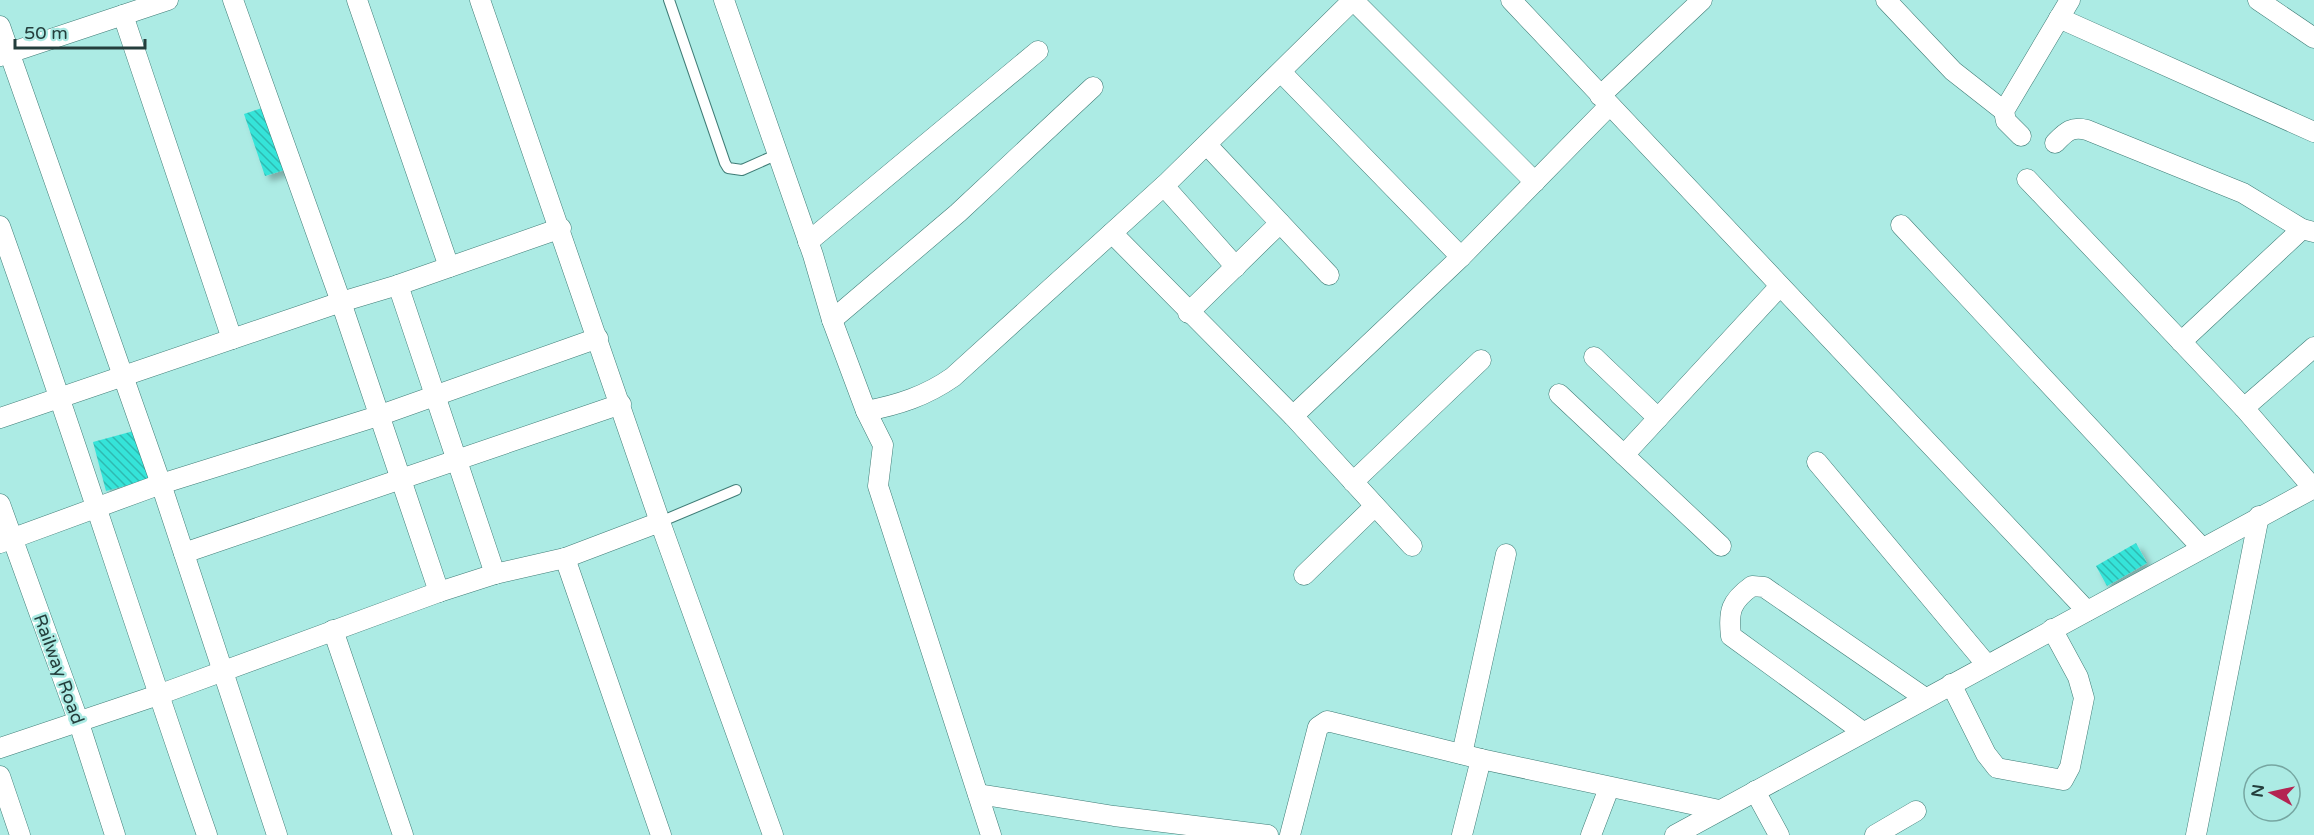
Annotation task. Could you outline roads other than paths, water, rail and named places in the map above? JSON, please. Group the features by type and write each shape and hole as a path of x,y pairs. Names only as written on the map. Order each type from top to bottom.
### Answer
{"street":[{"path":"6,55 168,0"},
{"path":"233,0 341,302 439,592"},
{"path":"357,0 449,267"},
{"path":"480,0 561,228 660,522 772,835"},
{"path":"724,0 808,242 832,320 866,411 883,445 878,486 991,835"},
{"path":"866,411 896,405 925,394 953,377 1164,186 1282,73 1353,0 1535,182"},
{"path":"1511,0 2087,611"},
{"path":"1293,416 1461,257 1535,182 1605,101 1702,0"},
{"path":"1886,0 1953,71 2004,111"},
{"path":"2021,136 2006,122 2004,111 2070,0"},
{"path":"2258,0 2314,38"},
{"path":"123,15 232,339"},
{"path":"2059,18 2314,132"},
{"path":"0,26 6,55 161,484 220,670 277,835"},
{"path":"808,242 1038,51"},
{"path":"1282,73 1461,257"},
{"path":"832,320 958,213 1093,87"},
{"path":"2055,143 2069,129 2074,127 2087,130 2243,193 2308,231 2181,342"},
{"path":"1207,145 1329,275"},
{"path":"1674,835 2314,488 2244,408 2026,179"},
{"path":"1164,186 1236,267"},
{"path":"1188,313 1280,224"},
{"path":"1901,225 2202,548"},
{"path":"0,226 61,397 158,695 207,835"},
{"path":"0,418 561,228"},
{"path":"1112,233 1188,313 1293,416 1412,546"},
{"path":"398,285 495,574"},
{"path":"1623,455 1780,286"},
{"path":"6,540 161,484 378,416 598,339"},
{"path":"2244,408 2314,346"},
{"path":"1594,357 1658,418"},
{"path":"1353,482 1481,360"},
{"path":"1559,394 1721,546"},
{"path":"183,553 621,404"},
{"path":"1817,462 1987,665"},
{"name":"Railway Road","path":"0,504 6,540 78,720 115,835"},
{"path":"1304,575 1375,506"},
{"path":"2196,835 2259,516"},
{"path":"0,748 158,695 220,670 439,592 495,574 565,558 660,522"},
{"path":"1462,835 1471,757 1506,554"},
{"path":"565,558 661,835"},
{"path":"1863,732 1731,636 1728,614 1740,595 1752,586 1764,587 1925,698"},
{"path":"1951,684 1986,754 1998,768 2063,780 2070,767 2084,698 2078,677 2052,629"},
{"path":"333,630 403,835"},
{"path":"1290,835 1321,722 1336,722 1471,757 1719,810"},
{"path":"0,776 20,835"},
{"path":"1591,835 1609,788"},
{"path":"1755,791 1779,835"},
{"path":"978,794 1114,816 1268,835"},
{"path":"1875,835 1916,811"}],"lane":[{"path":"669,0 725,163 729,168 742,170 778,154"},
{"path":"660,522 736,490"}]}
